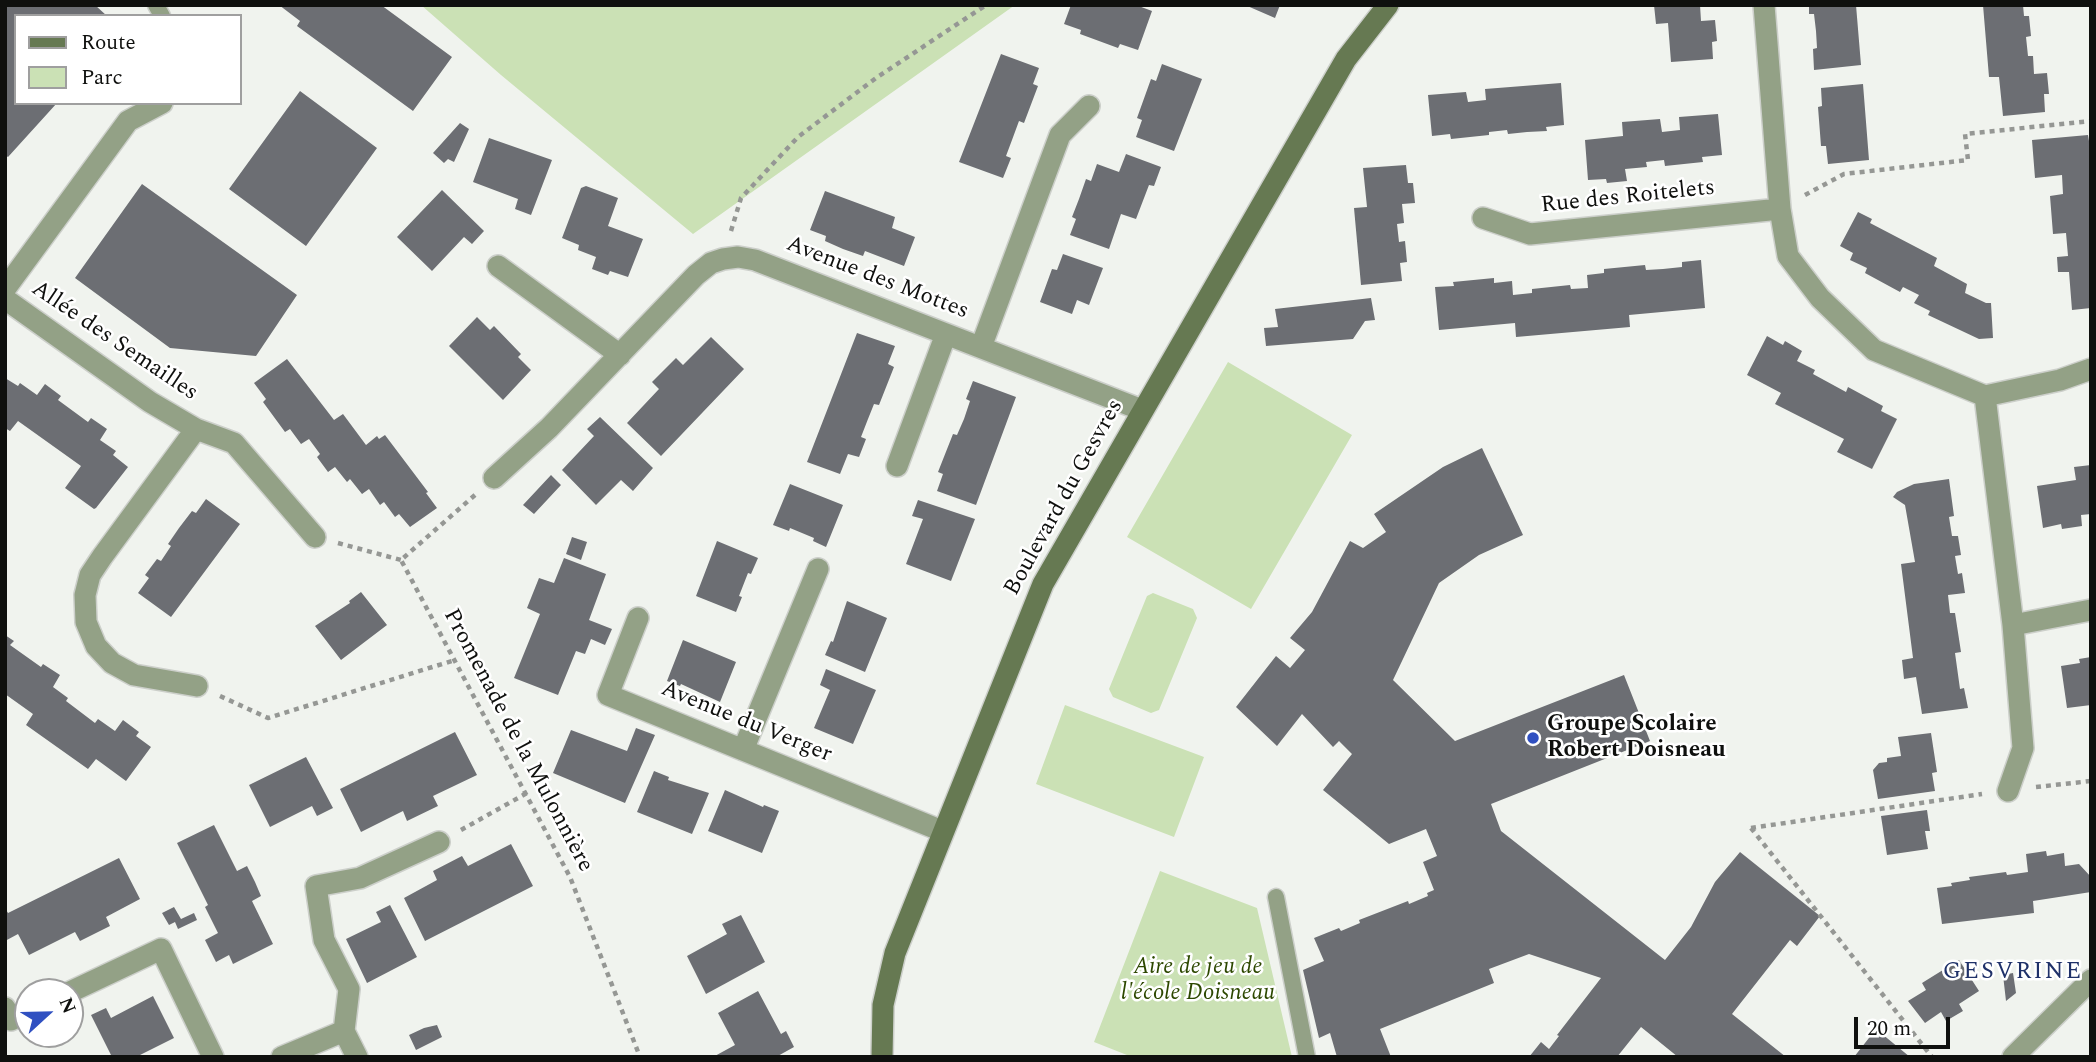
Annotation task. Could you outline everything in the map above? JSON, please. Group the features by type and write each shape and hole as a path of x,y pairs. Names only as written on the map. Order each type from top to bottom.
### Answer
{"street":[{"name":"Boulevard du Gesvres","path":"883,1057 883,1006 895,953 1043,584 1346,59 1388,5"},
{"path":"1764,5 1780,209 1788,256 1820,298 1874,350 1985,396 2060,380 2091,369"},
{"path":"5,289 128,121 158,105"},
{"path":"981,347 1060,135 1089,106"},
{"name":"Rue des Roitelets","path":"1483,218 1530,234 1780,209"},
{"name":"Avenue des Mottes","path":"723,259 738,257 755,260 1142,410"},
{"path":"494,478 548,428 696,275 711,263 723,259"},
{"path":"498,266 620,355"},
{"name":"Allée des Semailles","path":"5,299 149,402 196,429 234,443 315,537"},
{"path":"897,466 946,334"},
{"path":"1985,396 2013,625 2023,748 2008,791"},
{"path":"196,429 102,557 90,575 85,595 86,622 96,646 112,663 134,675 197,686"},
{"path":"743,750 818,569"},
{"path":"2013,625 2091,610"},
{"name":"Avenue du Verger","path":"638,618 608,695 942,831"},
{"path":"356,1057 344,1031 349,989 324,940 316,886 360,877 439,842"},
{"path":"84,985 162,949 213,1057"},
{"path":"2013,1057 2091,980"},
{"path":"282,1057 344,1031"}],"lane":[{"path":"1276,897 1307,1057"}],"path":[{"path":"723,259 741,198 798,137 876,78 986,5"},
{"path":"1780,209 1844,174 1968,160 1965,134 2091,121"},
{"path":"315,537 401,559 494,478"},
{"name":"Promenade de la Mulonnière","path":"401,559 570,877 640,1057"},
{"path":"197,686 268,718 455,660"},
{"path":"1932,1057 1751,828 2091,781"},
{"path":"439,842 527,793"}],"green space":[{"path":"421,5 1015,5 693,234"},
{"path":"1228,362 1352,435 1251,609 1127,537"},
{"path":"1153,593 1193,609 1197,618 1159,710 1151,713 1113,697 1109,689 1147,596"},
{"path":"1065,705 1204,757 1174,837 1036,784"},
{"name":"Aire de jeu de l'école Doisneau","path":"1160,871 1257,908 1292,1057 1132,1057 1094,1042"}],"building":[{"path":"5,5 95,5 105,14 14,14 14,105 55,105 8,157 5,155"},
{"path":"279,5 381,5 452,57 413,111 297,26 300,21"},
{"path":"1071,5 1136,5 1152,11 1138,50 1120,44 1118,48 1080,34 1081,30 1064,24"},
{"path":"1245,5 1280,5 1275,18"},
{"path":"1654,5 1700,5 1701,21 1715,20 1717,41 1712,42 1713,59 1671,62 1668,23 1656,24"},
{"path":"1809,5 1856,5 1861,65 1814,70 1816,31 1814,14 1809,14"},
{"path":"1983,5 2023,5 2024,16 2029,16 2031,36 2026,37 2028,56 2033,56 2034,74 2047,73 2049,94 2044,94 2045,112 2003,116 1999,77 1989,77"},
{"path":"1001,54 1039,68 1033,84 1038,86 1024,123 1019,121 1006,156 1011,158 1003,178 959,162"},
{"path":"1162,64 1202,79 1174,151 1136,137 1142,120 1137,118 1151,79 1156,81"},
{"path":"1561,83 1564,125 1546,127 1547,131 1508,134 1507,130 1451,139 1450,134 1432,136 1428,95 1466,92 1468,102 1486,100 1485,89"},
{"path":"1863,84 1869,160 1828,164 1826,146 1821,146 1818,107 1822,106 1821,88"},
{"path":"300,91 377,148 306,246 229,189"},
{"path":"1718,114 1722,155 1702,157 1703,162 1665,166 1664,160 1646,162 1647,167 1625,169 1627,181 1607,183 1606,179 1588,180 1585,140 1623,136 1622,122 1660,119 1662,132 1680,130 1679,117"},
{"path":"460,123 469,129 454,162 448,159 444,163 433,153"},
{"path":"2088,135 2091,153 2091,308 2072,310 2069,272 2058,272 2057,257 2068,256 2066,233 2053,234 2050,196 2063,194 2062,175 2035,178 2032,140"},
{"path":"489,138 552,160 531,215 515,209 518,199 473,182"},
{"path":"1126,154 1161,167 1154,186 1149,185 1136,219 1121,214 1109,249 1070,235 1076,219 1072,217 1086,179 1091,181 1097,164 1119,172"},
{"path":"1406,165 1408,183 1413,183 1415,203 1402,204 1404,223 1397,224 1399,242 1405,241 1407,262 1400,263 1402,281 1361,285 1354,208 1367,207 1363,168"},
{"path":"142,184 297,295 256,356 170,348 75,278"},
{"path":"586,186 618,198 608,226 643,239 628,277 610,271 608,275 592,269 596,257 578,250 579,245 562,238 581,188"},
{"path":"442,190 484,231 472,244 464,237 432,271 397,237"},
{"path":"825,191 895,217 892,228 915,237 904,266 865,251 863,256 843,249 825,241 826,236 810,230"},
{"path":"1858,212 1872,219 1870,223 1937,258 1934,266 1967,284 1965,293 1991,303 1993,338 1979,339 1928,315 1930,311 1914,303 1919,295 1903,287 1900,292 1865,273 1867,268 1850,260 1853,253 1840,246"},
{"path":"1063,254 1103,268 1089,305 1077,300 1072,314 1040,302 1052,269 1057,270"},
{"path":"1701,260 1705,308 1629,315 1630,327 1516,337 1515,323 1439,330 1435,287 1454,286 1453,282 1494,278 1494,283 1512,281 1513,295 1532,293 1532,289 1570,285 1571,289 1588,288 1587,275 1604,273 1604,269 1645,265 1646,270 1663,269 1682,267 1682,262"},
{"path":"1371,298 1375,320 1365,321 1353,339 1266,346 1264,328 1278,327 1275,309"},
{"path":"477,317 490,330 494,326 521,354 518,357 531,370 503,400 449,346"},
{"path":"857,333 895,346 888,364 894,367 879,405 874,404 861,437 866,439 859,457 848,454 840,474 807,462"},
{"path":"1767,336 1783,345 1785,341 1802,351 1797,361 1815,370 1813,374 1846,392 1848,387 1883,406 1881,411 1897,419 1872,469 1837,452 1844,439 1775,404 1781,393 1747,375"},
{"path":"711,337 744,369 661,456 627,423 659,389 652,382 676,358 683,365"},
{"path":"287,359 334,420 343,414 366,445 377,436 379,439 385,435 437,508 410,527 399,514 395,517 384,502 380,505 369,489 362,494 350,479 347,482 335,467 328,472 309,439 301,444 290,429 285,432 263,402 266,399 254,383"},
{"path":"5,378 18,386 20,383 37,395 45,384 61,396 58,400 88,422 91,418 107,429 100,440 116,451 113,455 128,467 96,508 65,488 81,466 18,421 10,431 5,428"},
{"path":"973,381 1016,397 976,505 937,491 943,474 938,472 953,434 957,435 964,419 970,401 966,399"},
{"path":"600,417 653,468 633,491 621,480 596,505 562,470 594,436 587,429"},
{"path":"1482,448 1523,535 1479,555 1439,583 1393,680 1455,741 1624,675 1650,741 1491,804 1501,831 1665,960 1691,927 1715,882 1740,852 1820,916 1797,946 1790,940 1732,1014 1786,1057 1678,1057 1641,1027 1617,1057 1529,1057 1541,1042 1549,1049 1601,978 1529,954 1489,969 1494,983 1380,1029 1391,1057 1337,1057 1330,1033 1319,1038 1303,970 1324,961 1314,938 1339,928 1341,931 1360,923 1359,920 1428,896 1427,893 1434,890 1423,862 1437,856 1426,829 1389,844 1323,790 1352,754 1339,741 1333,747 1302,714 1277,746 1236,707 1276,656 1290,668 1305,650 1290,638 1312,612 1350,541 1363,548 1386,532 1374,514 1443,467"},
{"path":"2091,465 2091,514 2081,515 2082,526 2062,529 2061,524 2043,528 2037,486 2076,480 2074,467"},
{"path":"551,475 561,485 534,514 523,505"},
{"path":"1949,479 1954,516 1949,517 1952,536 1958,536 1961,555 1955,556 1958,574 1962,573 1965,593 1948,595 1950,613 1955,613 1961,652 1955,653 1960,689 1964,688 1968,708 1922,714 1916,677 1904,679 1902,660 1913,658 1901,564 1915,562 1905,505 1893,497 1897,492 1914,484"},
{"path":"790,484 843,505 826,547 813,541 814,538 790,528 789,531 773,525"},
{"path":"206,499 240,524 171,617 138,593 149,578 145,575 157,559 161,561 179,528 192,511 196,513"},
{"path":"918,500 975,519 951,581 906,564 923,519 912,516"},
{"path":"572,537 587,542 581,560 566,554"},
{"path":"717,541 758,558 751,574 748,573 736,612 696,596"},
{"path":"564,558 606,574 589,620 612,629 605,645 591,639 585,654 576,651 558,695 514,678 540,614 527,608 539,578 554,583"},
{"path":"361,592 387,625 341,660 315,626 350,603 349,601"},
{"path":"847,601 887,618 865,672 825,655 831,641 833,642"},
{"path":"5,635 14,641 10,645 41,667 43,664 60,675 53,687 68,698 66,701 95,723 98,719 115,731 123,720 139,732 136,736 151,747 126,781 96,759 88,769 26,725 33,714 5,694"},
{"path":"683,640 736,662 720,702 681,684 680,686 667,681"},
{"path":"2091,657 2091,705 2067,708 2061,666 2080,663 2079,659"},
{"path":"826,669 876,690 853,744 814,728 830,690 820,685"},
{"path":"636,728 655,735 625,803 553,773 571,730 627,751"},
{"path":"455,732 477,775 433,796 438,806 407,821 403,811 361,832 340,789"},
{"path":"1931,733 1937,772 1932,773 1935,791 1878,799 1873,770 1879,763 1887,762 1887,758 1901,756 1898,737"},
{"path":"306,757 333,808 317,816 312,806 270,827 249,785"},
{"path":"654,771 669,777 668,780 709,793 692,834 637,812"},
{"path":"725,790 779,811 762,853 708,831"},
{"path":"1927,810 1930,831 1925,831 1928,849 1887,855 1881,816"},
{"path":"214,825 237,871 247,866 255,882 261,896 252,901 273,944 233,964 229,955 216,962 205,940 218,933 205,907 208,905 177,843"},
{"path":"511,844 533,886 425,941 404,898 437,880 433,871 462,856 468,866"},
{"path":"2046,851 2047,856 2064,853 2065,866 2079,864 2091,877 2091,892 2033,901 2034,913 1942,924 1937,888 1970,880 1969,877 2028,872 2026,854"},
{"path":"119,858 140,899 106,917 110,926 80,941 75,932 29,955 18,934 5,941 5,908 8,913"},
{"path":"390,905 417,957 367,983 346,939 381,922 376,912"},
{"path":"174,907 181,919 194,913 197,920 178,929 175,922 169,925 162,913"},
{"path":"741,915 765,962 706,994 687,956 727,934 722,924"},
{"path":"1959,960 1979,991 1959,1004 1963,1011 1946,1021 1941,1012 1925,1023 1908,1001 1926,990 1922,983"},
{"path":"2013,973 2016,993 2006,1001 2003,975"},
{"path":"758,991 781,1034 786,1031 794,1047 776,1057 713,1057 735,1045 718,1013"},
{"path":"153,996 174,1038 136,1057 112,1057 91,1015 106,1008 111,1018"},
{"path":"437,1025 442,1037 416,1050 409,1035"},
{"path":"1876,1029 1910,1057 1854,1057"}],"place":[{"name":"Groupe Scolaire Robert Doisneau","path":"1533,738"}],"district":[{"name":"GESVRINE","path":"2013,973"}]}
